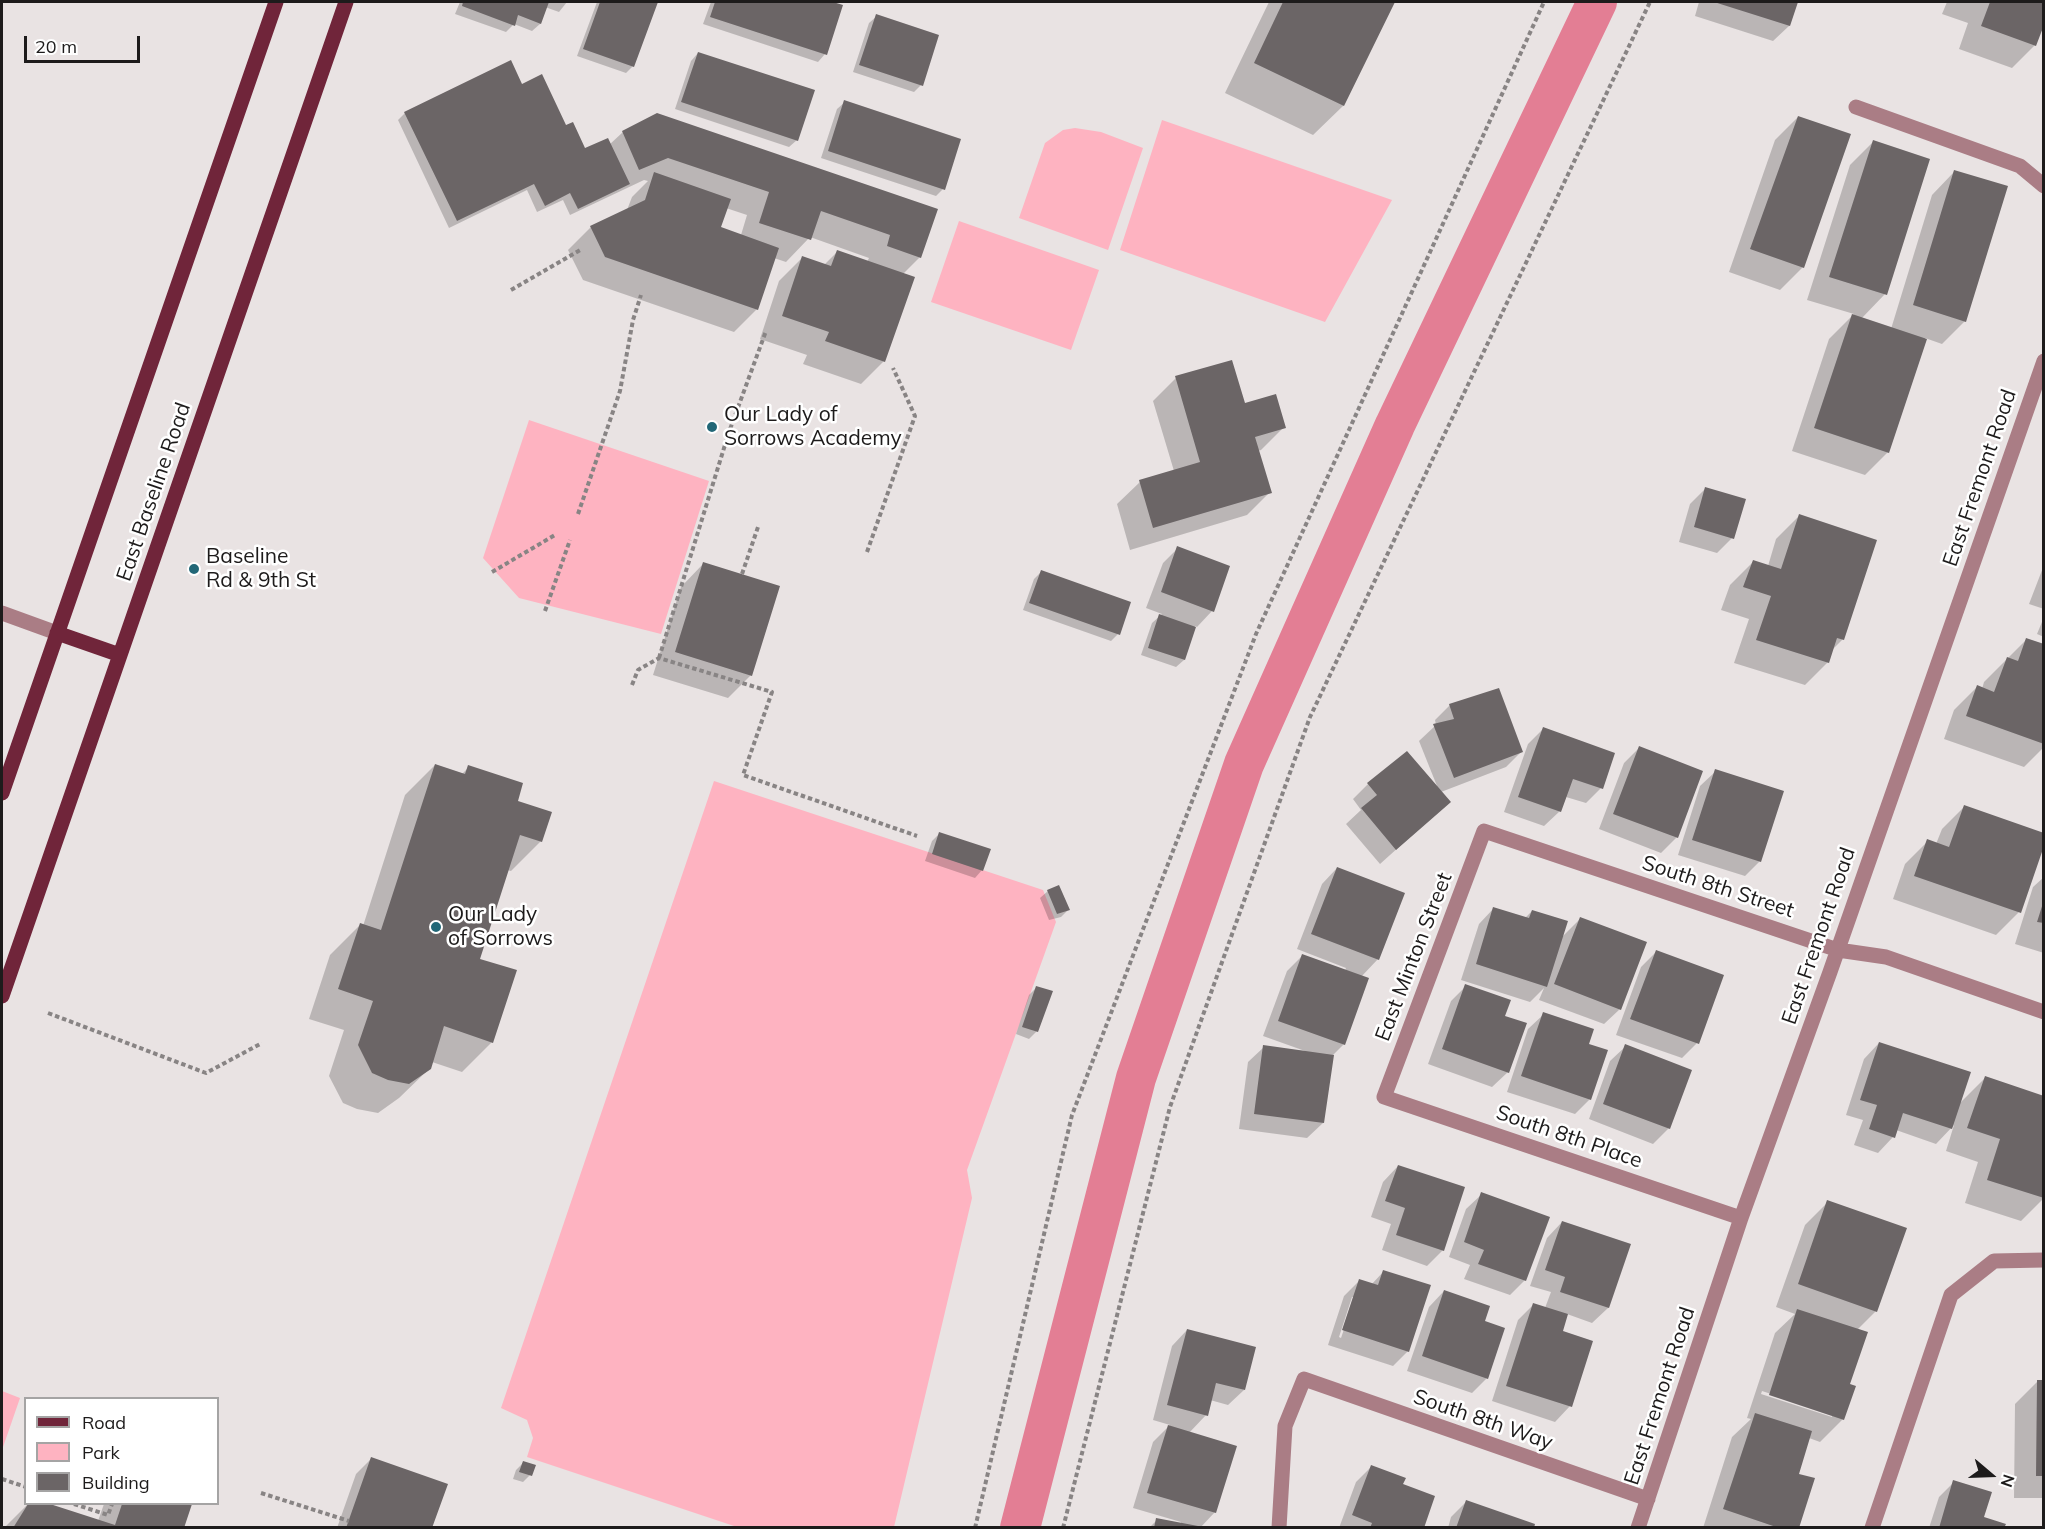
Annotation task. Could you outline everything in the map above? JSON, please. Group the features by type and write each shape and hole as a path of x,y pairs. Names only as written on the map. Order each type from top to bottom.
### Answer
{"main road":[{"path":"2,793 276,2"},
{"name":"East Baseline Road","path":"2,996 346,2"},
{"path":"57,633 120,655"}],"street":[{"path":"1856,107 2020,166 2043,186"},
{"name":"East Fremont Road","path":"1638,1527 1740,1218 1838,950 2043,361"},
{"path":"2,613 57,633"},
{"name":"South 8th Street","path":"1484,831 1838,950 1886,957 2043,1012"},
{"name":"East Minton Street","path":"1384,1097 1484,831"},
{"name":"South 8th Place","path":"1384,1097 1740,1218"},
{"path":"1872,1527 1951,1295 1994,1261 2043,1260"},
{"name":"South 8th Way","path":"1279,1527 1285,1426 1304,1379 1648,1499"}],"path":[{"path":"975,1527 1072,1115 1256,634 1544,2"},
{"path":"1063,1527 1170,1107 1310,717 1650,2"},
{"path":"511,290 582,249"},
{"path":"578,514 620,392 633,320 641,295"},
{"path":"632,685 638,670 659,658 729,432 766,331"},
{"path":"867,552 915,416 893,368"},
{"path":"742,574 759,527"},
{"path":"492,572 555,535"},
{"path":"545,611 570,540"},
{"path":"659,658 772,692 742,775 917,836"},
{"path":"48,1013 206,1073 262,1043"},
{"path":"2,1479 24,1486"},
{"path":"261,1493 349,1521"},
{"path":"80,1505 108,1515 111,1505"}],"green space":[{"path":"1162,120 1392,200 1325,322 1120,250"},
{"path":"1075,128 1101,132 1143,148 1108,250 1019,218 1045,143 1063,130"},
{"path":"959,221 1099,270 1071,350 931,302"},
{"path":"529,420 709,481 661,634 519,598 483,558"},
{"path":"714,781 1043,890 1056,922 967,1170 972,1198 894,1527 737,1527 527,1457 533,1438 527,1420 501,1408"},
{"path":"2,1391 20,1398 2,1450"}],"building":[{"path":"463,2 549,2 541,24 518,15 515,26 462,6"},
{"path":"600,2 658,2 634,67 583,49"},
{"path":"715,2 833,2 843,5 827,55 710,17"},
{"path":"1283,2 1395,2 1344,106 1254,63"},
{"path":"1714,2 1798,2 1790,26"},
{"path":"1990,2 2044,2 2044,25 2036,46 1981,26"},
{"path":"876,14 939,35 923,86 859,65"},
{"path":"698,52 815,90 798,141 681,102"},
{"path":"511,60 522,84 542,74 566,125 573,122 585,148 608,138 630,184 578,209 570,193 545,206 534,184 457,221 404,112"},
{"path":"844,100 961,139 945,190 828,151"},
{"path":"657,113 938,209 921,258 887,246 890,235 821,211 811,240 759,223 769,192 668,158 639,170 622,131"},
{"path":"1798,116 1851,134 1804,268 1750,249"},
{"path":"1873,140 1930,159 1887,295 1829,277"},
{"path":"1954,170 2008,186 1966,322 1913,305"},
{"path":"654,172 731,199 721,227 779,248 758,310 605,257 590,226 645,200"},
{"path":"837,250 915,277 885,362 825,341 829,332 782,316 802,256 831,266"},
{"path":"1852,314 1927,339 1889,453 1814,428"},
{"path":"1232,360 1245,403 1276,394 1286,428 1255,437 1272,493 1153,528 1139,480 1200,462 1175,376"},
{"path":"1705,487 1746,499 1734,539 1694,527"},
{"path":"1799,514 1877,540 1844,640 1837,638 1829,663 1756,640 1771,596 1743,587 1753,560 1781,569"},
{"path":"1177,546 1230,566 1214,612 1161,592"},
{"path":"703,562 780,586 752,676 675,652"},
{"path":"1041,570 1131,602 1120,635 1029,603"},
{"path":"1159,614 1196,627 1185,660 1148,648"},
{"path":"2026,638 2044,644 2044,744 1966,716 1977,685 1994,692 2007,657 2018,661"},
{"path":"1499,688 1523,752 1454,778 1433,724 1454,719 1449,704"},
{"path":"1543,727 1615,753 1603,789 1573,779 1561,812 1518,797"},
{"path":"1639,746 1703,771 1678,838 1613,814"},
{"path":"1407,751 1451,802 1396,850 1361,808 1377,795 1367,783"},
{"name":"Our Lady of Sorrows","path":"435,764 465,774 468,765 523,783 518,801 552,812 542,842 520,835 480,959 517,970 493,1043 444,1026 431,1069 409,1084 388,1080 372,1073 358,1045 373,1001 338,989 360,923 381,930"},
{"path":"1715,769 1784,791 1761,862 1692,840"},
{"path":"1964,805 2044,833 2044,846 2021,913 1914,876 1927,839 1949,847"},
{"path":"939,832 991,849 983,871 932,854"},
{"path":"1337,867 1405,893 1379,960 1311,934"},
{"path":"1059,885 1070,910 1057,914 1047,890"},
{"path":"2044,903 2044,923 2037,922"},
{"path":"1493,907 1529,918 1532,910 1568,921 1547,987 1476,964"},
{"path":"1580,917 1647,942 1621,1010 1554,984"},
{"path":"1656,950 1724,975 1699,1044 1630,1019"},
{"path":"1302,954 1369,978 1345,1045 1278,1021"},
{"path":"1465,984 1511,1000 1505,1016 1527,1023 1509,1073 1442,1049"},
{"path":"1036,986 1053,991 1038,1032 1022,1027"},
{"path":"1543,1012 1594,1029 1589,1044 1608,1050 1591,1100 1521,1076"},
{"path":"1879,1042 1971,1072 1952,1129 1903,1113 1895,1138 1869,1129 1877,1105 1860,1100"},
{"path":"1625,1044 1692,1070 1670,1129 1603,1104"},
{"path":"1263,1045 1334,1055 1324,1123 1254,1114"},
{"path":"1985,1076 2044,1096 2044,1198 1987,1180 2000,1139 1967,1128"},
{"path":"1398,1165 1465,1187 1444,1251 1396,1235 1405,1208 1385,1201"},
{"path":"1481,1192 1550,1217 1526,1281 1478,1264 1484,1250 1464,1242"},
{"path":"1827,1200 1907,1228 1877,1312 1798,1284"},
{"path":"1562,1221 1631,1244 1609,1308 1560,1292 1565,1277 1545,1270"},
{"path":"1383,1270 1431,1285 1409,1352 1342,1330 1359,1279 1378,1285"},
{"path":"1444,1290 1490,1306 1485,1321 1505,1328 1488,1379 1422,1356"},
{"path":"1533,1303 1568,1314 1563,1331 1593,1341 1572,1407 1506,1386"},
{"path":"1797,1309 1868,1332 1850,1384 1856,1386 1844,1420 1769,1395"},
{"path":"1187,1329 1256,1347 1245,1390 1216,1383 1208,1416 1167,1405"},
{"path":"2037,1380 2044,1380 2044,1476 2036,1476"},
{"path":"1755,1413 1812,1431 1799,1474 1815,1478 1799,1528 1779,1528 1723,1509"},
{"path":"1168,1425 1237,1446 1216,1513 1147,1493"},
{"path":"371,1457 448,1484 432,1528 346,1528"},
{"path":"523,1461 536,1465 532,1476 519,1472"},
{"path":"1371,1465 1406,1478 1403,1484 1435,1496 1424,1528 1370,1528 1372,1523 1352,1515"},
{"path":"1953,1480 1992,1492 1984,1517 2006,1524 2004,1528 1939,1528"},
{"path":"1466,1500 1535,1524 1534,1528 1456,1528"},
{"path":"27,1505 53,1505 115,1525 122,1505 192,1505 184,1528 13,1528"},
{"path":"1156,1518 1198,1526 1198,1528 1154,1528"}],"waterway":[{"path":"1020,1528 1136,1078 1244,764 1395,425 1597,2"}],"place":[{"name":"Our Lady of Sorrows Academy","path":"712,427"},
{"name":"Baseline Rd & 9th St","path":"194,569"},
{"name":"Our Lady of Sorrows","path":"436,927"}]}
